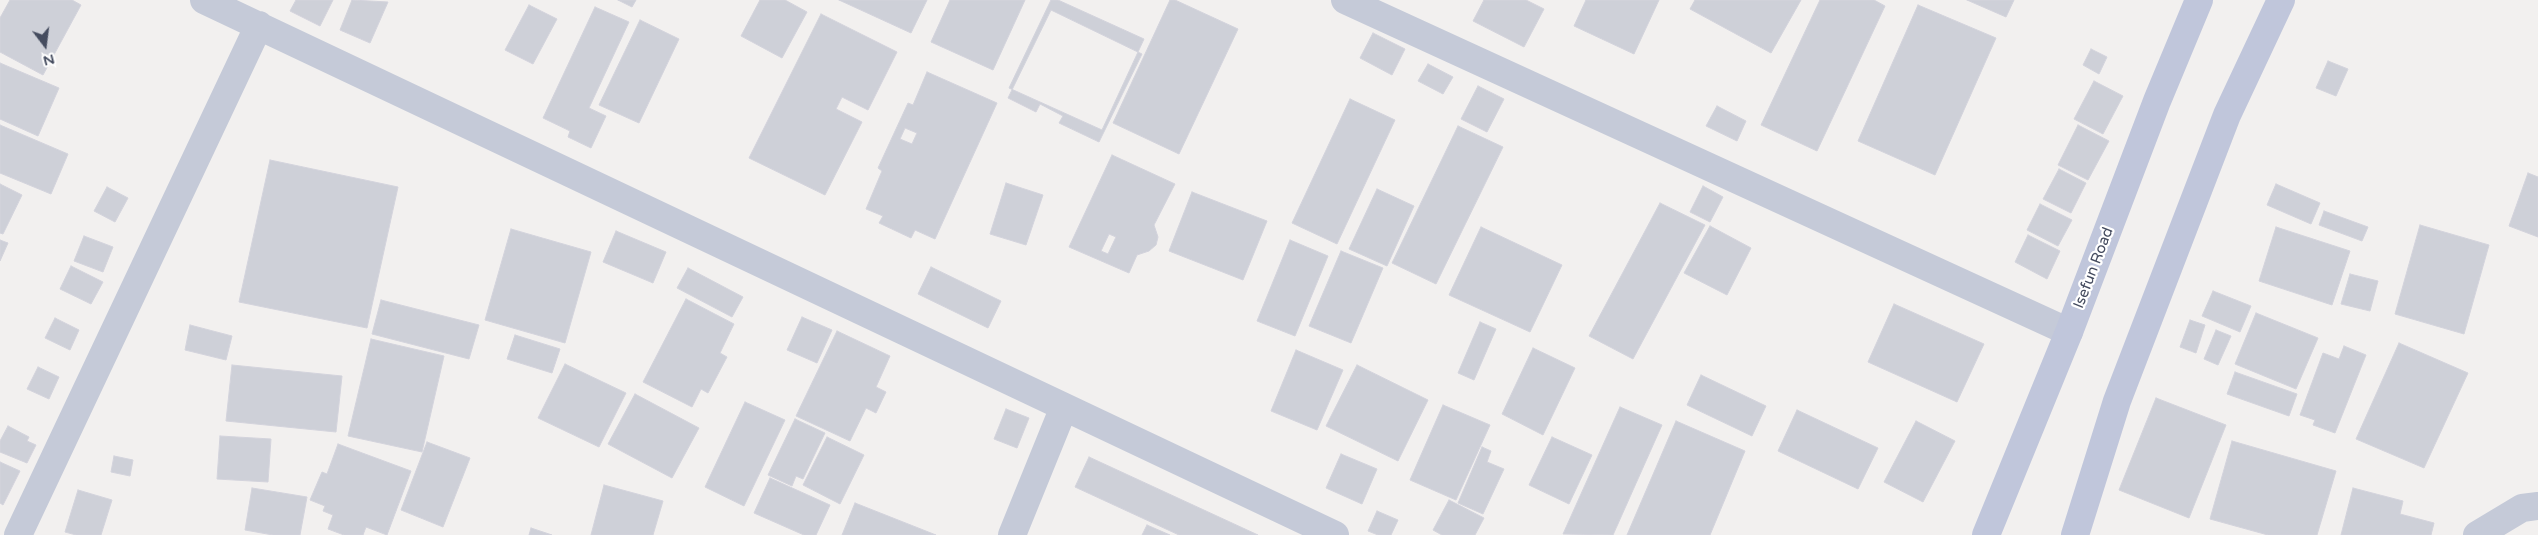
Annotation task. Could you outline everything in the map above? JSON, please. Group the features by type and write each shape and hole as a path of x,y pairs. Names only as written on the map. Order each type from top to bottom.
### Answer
{"street":[{"path":"204,0 1335,535"},
{"path":"1345,0 2069,332"},
{"name":"Isefun Road","path":"1986,535 2069,332 2157,101 2199,0"},
{"path":"2075,535 2120,392 2227,116 2280,0"},
{"path":"18,535 259,25"},
{"path":"1012,535 1064,408"},
{"path":"2477,535 2522,508 2538,506"}],"building":[{"path":"10,0 72,0 81,5 43,75 0,52 0,18"},
{"path":"296,0 333,0 320,26 290,11"},
{"path":"352,0 388,2 370,43 340,30"},
{"path":"618,0 636,0 632,7"},
{"path":"760,0 785,0 807,12 782,58 741,36"},
{"path":"839,0 927,0 911,33"},
{"path":"950,0 1025,0 993,70 931,42"},
{"path":"1051,0 1058,0 1144,39 1102,130 1009,88"},
{"path":"1170,0 1175,0 1238,29 1179,154 1113,123"},
{"path":"1484,0 1526,0 1544,9 1524,47 1473,21"},
{"path":"1586,0 1659,0 1634,54 1574,26"},
{"path":"1695,0 1801,0 1771,53 1690,9"},
{"path":"1820,0 1874,0 1885,6 1817,151 1761,125"},
{"path":"1967,0 2014,0 2006,17"},
{"path":"529,5 557,19 533,64 505,50"},
{"path":"1918,5 1996,38 1935,175 1858,141"},
{"path":"595,7 629,22 589,108 606,116 591,148 568,137 570,131 543,118"},
{"path":"1051,10 1142,54 1099,142 1059,123 1063,116 1040,104 1036,112 1008,98"},
{"path":"821,14 897,52 868,110 842,97 836,109 862,122 825,195 749,158"},
{"path":"640,20 679,39 639,123 599,105"},
{"path":"1373,33 1405,49 1392,75 1360,58"},
{"path":"2091,49 2107,57 2099,74 2083,65"},
{"path":"2328,61 2348,69 2336,96 2316,88"},
{"path":"0,63 59,88 38,136 0,119"},
{"path":"1428,64 1453,77 1443,94 1418,81"},
{"path":"927,72 997,103 935,239 915,230 911,238 879,223 883,216 866,209 882,171 878,168 908,103 913,105","holes":["905,128 917,133 912,144 900,139"]},
{"path":"2094,81 2123,96 2103,134 2074,119"},
{"path":"1478,86 1504,99 1487,132 1461,119"},
{"path":"1350,99 1395,120 1337,244 1292,223"},
{"path":"1717,106 1746,121 1737,141 1706,126"},
{"path":"0,125 68,154 51,194 0,173"},
{"path":"2078,125 2109,141 2088,180 2058,165"},
{"path":"1458,126 1503,147 1436,284 1392,263"},
{"path":"1112,155 1175,184 1154,225 1158,237 1156,245 1149,251 1137,255 1129,273 1069,247","holes":["1109,234 1116,237 1108,254 1101,251"]},
{"path":"270,160 398,187 367,328 239,302"},
{"path":"2059,169 2086,183 2071,213 2043,199"},
{"path":"2528,173 2538,177 2538,237 2509,226"},
{"path":"1006,183 1043,195 1026,245 990,234"},
{"path":"0,184 22,195 3,234 0,233"},
{"path":"2276,184 2320,203 2311,224 2267,205"},
{"path":"1703,186 1723,197 1710,222 1690,212"},
{"path":"107,187 128,198 115,222 94,211"},
{"path":"1377,189 1414,206 1387,266 1349,249"},
{"path":"1192,192 1267,221 1243,280 1169,251"},
{"path":"1660,203 1705,225 1633,359 1589,336"},
{"path":"2040,204 2072,220 2058,246 2027,230"},
{"path":"2324,211 2368,227 2362,241 2319,225"},
{"path":"2420,225 2489,245 2464,334 2395,314"},
{"path":"1710,226 1751,248 1727,295 1684,273"},
{"path":"1481,227 1562,265 1530,332 1449,295"},
{"path":"2276,227 2350,251 2332,305 2259,281"},
{"path":"511,229 591,252 565,343 485,320"},
{"path":"616,231 666,252 653,283 603,262"},
{"path":"2028,235 2060,251 2047,279 2015,262"},
{"path":"84,236 113,247 103,272 74,261"},
{"path":"0,240 8,243 0,261"},
{"path":"1290,240 1328,256 1295,336 1257,321"},
{"path":"1341,251 1383,268 1351,343 1309,326"},
{"path":"71,266 103,282 91,304 60,289"},
{"path":"931,267 1001,301 988,328 918,294"},
{"path":"688,268 743,297 732,317 677,288"},
{"path":"2350,274 2378,281 2370,311 2341,304"},
{"path":"2213,291 2251,306 2240,332 2202,316"},
{"path":"686,299 734,324 720,353 727,357 708,393 701,389 692,407 643,382"},
{"path":"381,300 479,325 469,359 372,334"},
{"path":"1894,304 1984,344 1957,402 1868,362"},
{"path":"2256,313 2318,338 2296,389 2235,364"},
{"path":"802,317 832,330 817,363 787,350"},
{"path":"55,318 79,330 70,350 45,338"},
{"path":"2190,320 2205,325 2196,353 2180,347"},
{"path":"1480,322 1496,329 1474,380 1458,373"},
{"path":"190,325 232,336 226,360 185,350"},
{"path":"2216,330 2231,336 2218,365 2204,359"},
{"path":"837,331 890,356 876,387 886,392 876,413 866,408 850,441 796,416"},
{"path":"515,335 560,349 552,373 507,359"},
{"path":"371,339 444,356 422,452 348,436"},
{"path":"2399,343 2468,373 2424,468 2356,439"},
{"path":"2344,346 2366,355 2335,433 2313,425 2315,420 2300,415 2323,353 2339,359"},
{"path":"1533,348 1575,368 1543,435 1502,414"},
{"path":"1296,350 1343,370 1317,430 1271,411"},
{"path":"565,364 626,393 599,447 538,418"},
{"path":"232,365 342,376 336,432 226,421"},
{"path":"1357,365 1428,400 1398,461 1326,426"},
{"path":"38,367 59,377 49,399 27,389"},
{"path":"2235,372 2297,394 2289,416 2227,394"},
{"path":"1701,375 1766,406 1752,436 1687,405"},
{"path":"635,394 699,428 672,478 608,444"},
{"path":"2156,398 2226,425 2189,518 2119,490"},
{"path":"745,402 785,420 744,506 705,487"},
{"path":"1443,405 1490,425 1456,500 1410,480"},
{"path":"1620,407 1662,425 1613,535 1563,534"},
{"path":"1006,409 1029,418 1017,448 994,439"},
{"path":"1797,410 1878,448 1858,489 1778,451"},
{"path":"795,419 825,433 803,479 796,476 792,486 768,475"},
{"path":"1676,421 1745,451 1710,535 1627,535"},
{"path":"1916,421 1955,441 1923,502 1884,482"},
{"path":"8,426 29,437 27,441 36,445 27,463 0,452 0,441"},
{"path":"220,436 271,439 268,482 217,479"},
{"path":"827,437 864,455 840,504 803,485"},
{"path":"1552,437 1592,455 1569,504 1529,485"},
{"path":"2232,441 2336,471 2317,535 2268,535 2210,519"},
{"path":"427,442 470,458 443,527 401,510"},
{"path":"338,444 411,471 387,535 366,527 363,535 344,535 328,529 333,515 323,511 325,506 310,500 322,472 327,474"},
{"path":"1482,447 1491,451 1487,462 1504,469 1483,514 1458,503"},
{"path":"1341,454 1377,469 1362,504 1326,488"},
{"path":"114,456 133,460 130,476 111,472"},
{"path":"1089,457 1258,535 1179,535 1075,487"},
{"path":"0,462 20,471 3,505 0,503"},
{"path":"770,478 830,505 816,535 804,535 754,513"},
{"path":"604,485 663,501 653,535 591,535"},
{"path":"252,488 307,497 300,535 273,535 245,530"},
{"path":"2353,488 2403,501 2400,514 2434,523 2431,535 2341,535"},
{"path":"78,490 112,500 101,535 76,535 65,532"},
{"path":"1449,500 1484,518 1475,535 1442,535 1433,530"},
{"path":"855,503 936,535 842,535"},
{"path":"1377,511 1398,520 1391,535 1378,535 1368,531"},
{"path":"1147,525 1170,535 1142,535"},
{"path":"531,528 552,535 529,535"}]}
